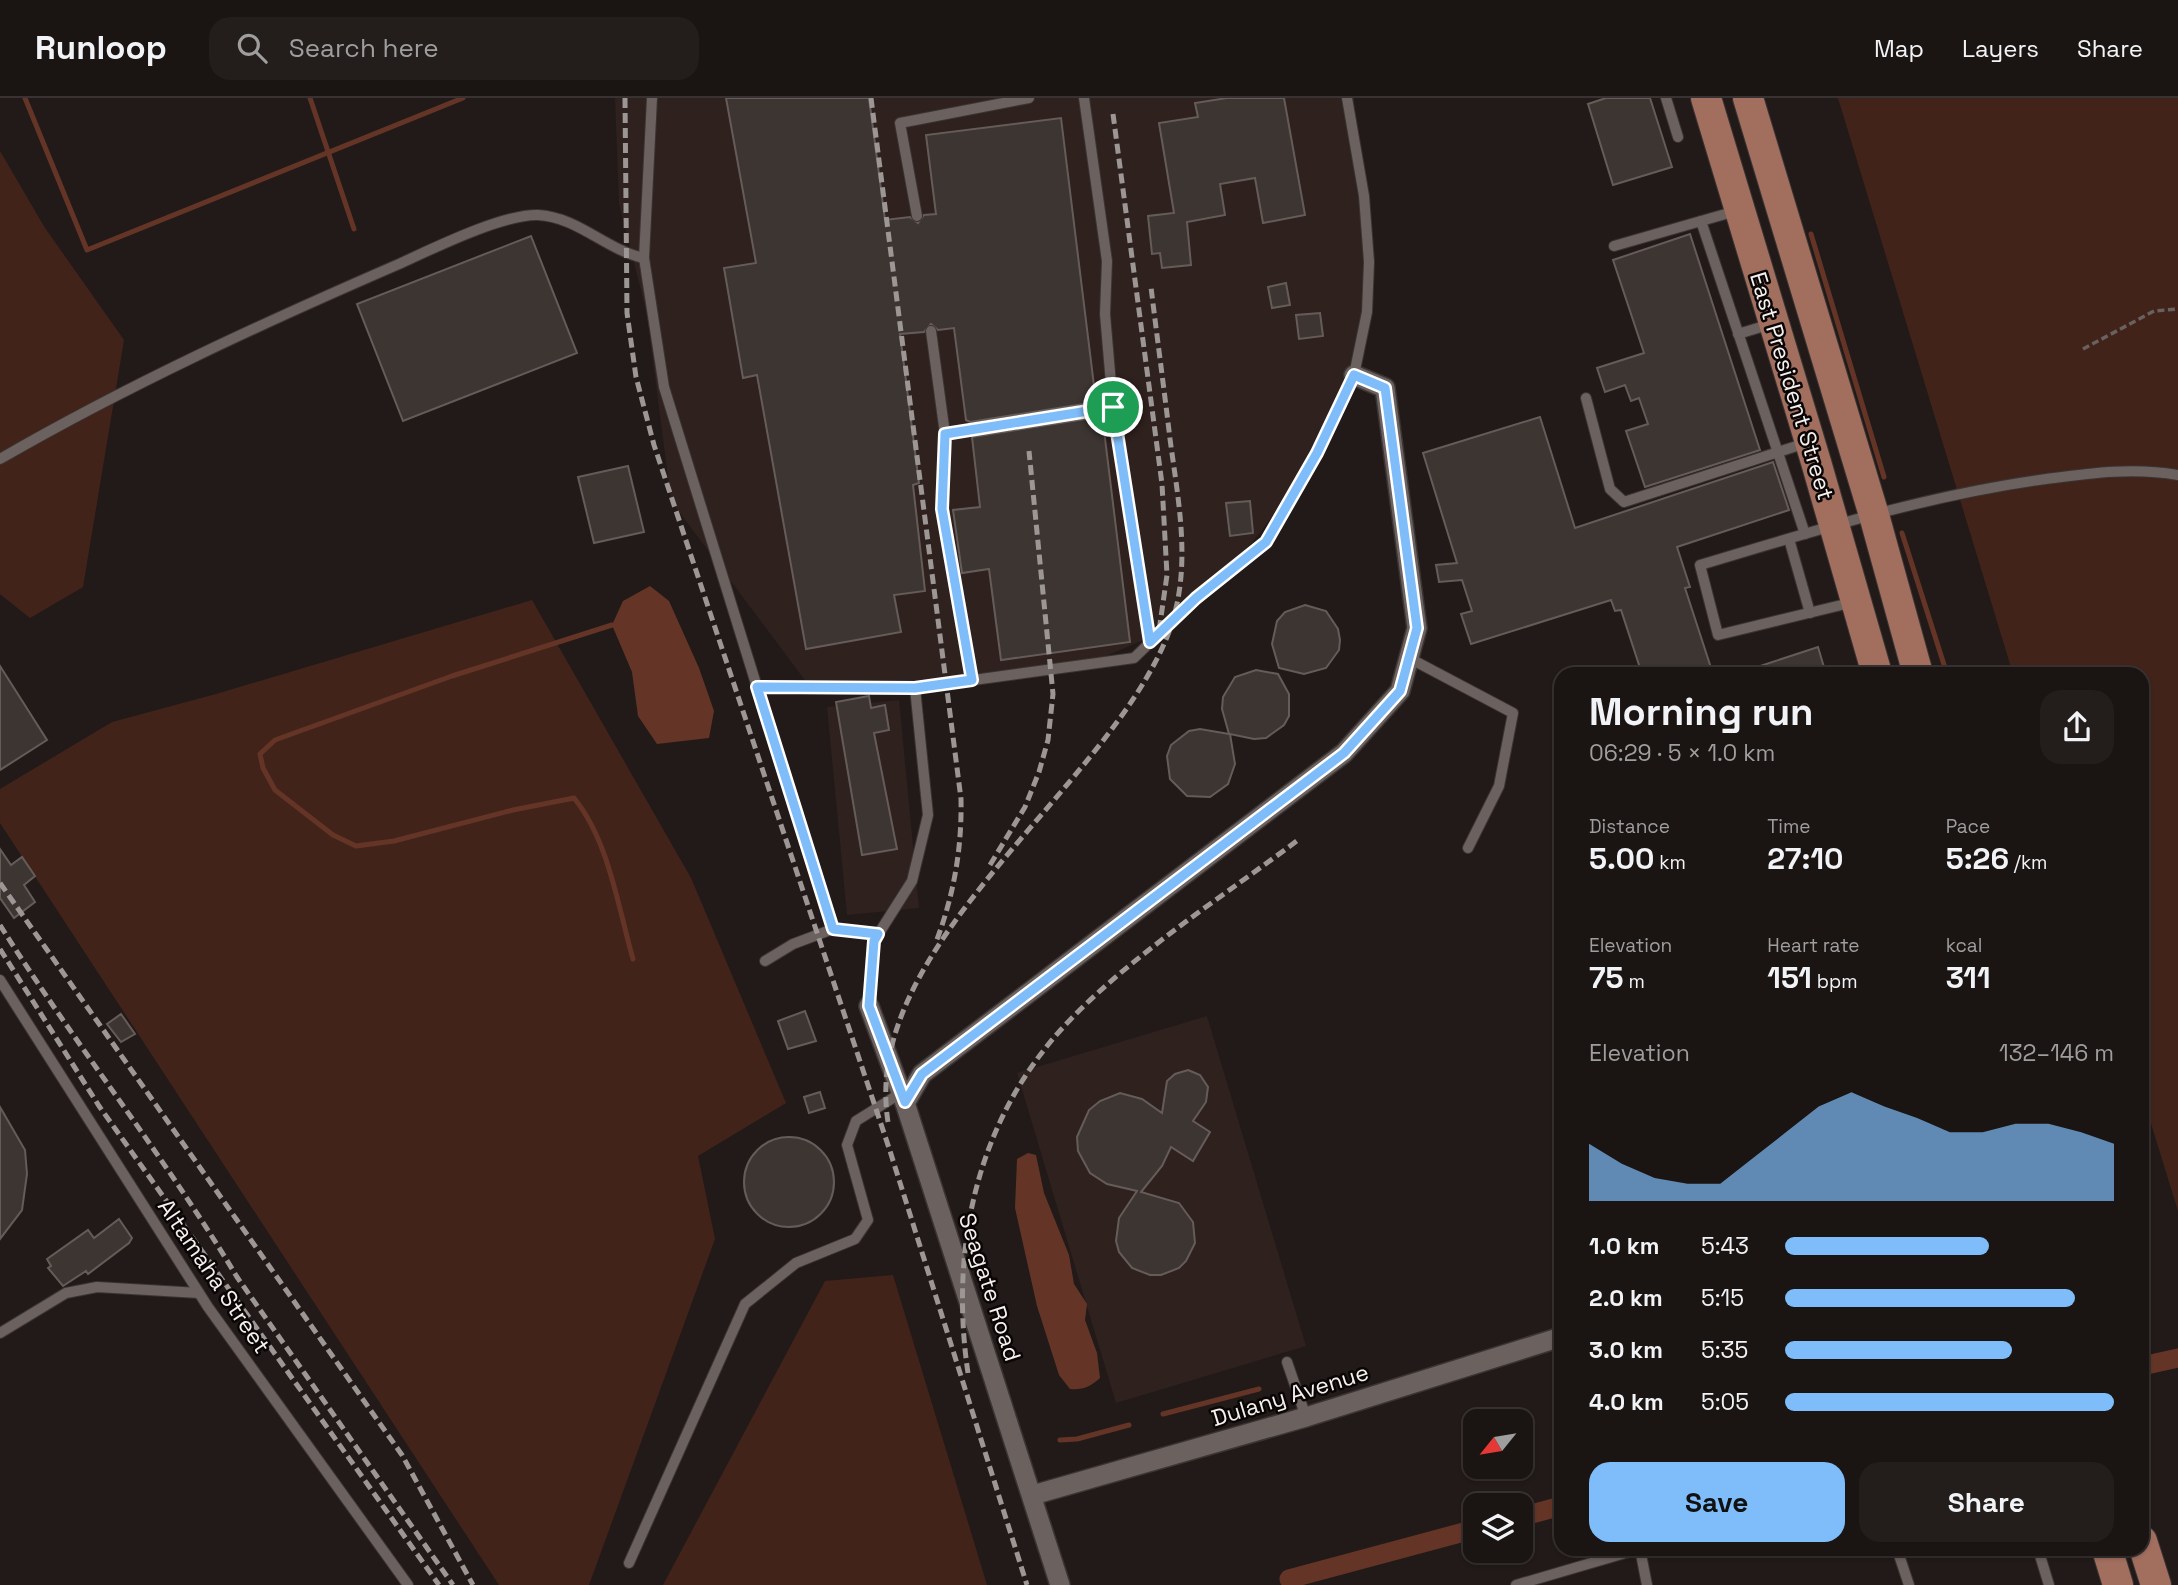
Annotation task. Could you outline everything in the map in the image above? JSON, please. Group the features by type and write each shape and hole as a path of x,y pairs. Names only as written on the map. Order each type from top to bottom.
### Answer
{"main road":[{"name":"East President Street","path":"1706,98 1875,667"},
{"name":"East President Street","path":"1748,98 1874,515 1915,667"},
{"path":"2109,1556 2118,1585"},
{"path":"2147,1556 2156,1585"}],"street":[{"path":"903,1098 922,1074 1344,753 1400,691 1417,628 1385,388 1354,375"},
{"name":"Seagate Road","path":"869,1006 903,1098 1060,1585"},
{"name":"Dulany Avenue","path":"1032,1495 1306,1417 1554,1339"}],"lane":[{"path":"652,98 644,258 664,387 833,929"},
{"path":"917,216 900,123 1030,98"},
{"path":"1084,98 1107,261 1105,314 1113,407 1150,642"},
{"path":"757,687 915,688 1134,658 1196,598 1266,542 1317,453 1354,375 1367,312 1369,262 1364,196 1347,98"},
{"path":"1666,98 1678,137"},
{"path":"1614,246 1740,210"},
{"path":"0,459 75,416 289,311 445,243 516,218 538,215 576,225 625,254 644,258"},
{"path":"1701,221 1805,534"},
{"path":"1738,334 1774,323"},
{"path":"931,331 945,434 942,509 972,680"},
{"path":"1586,398 1610,489 1624,502 1809,442"},
{"path":"945,434 1113,407"},
{"path":"1856,602 1718,635 1700,565 1789,538 1969,492 2105,470 2178,475"},
{"path":"1789,538 1810,613"},
{"path":"1409,658 1513,713 1499,786 1468,848"},
{"path":"869,1006 874,941 912,881 928,815 915,688"},
{"path":"765,961 793,944 833,929 878,934"},
{"name":"Altamaha Street","path":"0,980 200,1293 408,1585"},
{"path":"629,1563 745,1304 796,1263 855,1239 868,1220 847,1145 856,1121 903,1098"},
{"path":"0,1333 66,1293 97,1287 200,1293"},
{"path":"1287,1362 1306,1417"},
{"path":"1516,1585 1615,1556"},
{"path":"1641,1556 1647,1585"},
{"path":"1899,1556 1909,1585"},
{"path":"2040,1556 2049,1585"}],"path":[{"path":"2083,349 2154,311 2178,309"}],"shaded area":[{"path":"615,98 1354,98 1367,312 1336,413 1304,476 1230,571 1160,633 1087,664 915,688 807,683 671,501 647,314 619,204"},
{"path":"1838,98 2178,98 2178,1211 2149,1117 2149,667 2011,667"},
{"path":"0,151 45,228 124,340 83,587 30,618 0,594"},
{"path":"650,586 669,601 699,668 714,711 709,738 657,744 638,716 632,672 612,625 623,601"},
{"path":"532,600 691,878 786,1103 698,1156 715,1239 589,1585 499,1585 0,823 0,789 112,722 216,694"},
{"path":"899,700 919,908 847,915 827,707"},
{"path":"1207,1016 1306,1346 1116,1403 1017,1073"},
{"path":"1028,1153 1036,1155 1044,1193 1069,1255 1074,1284 1087,1304 1085,1320 1097,1353 1100,1378 1083,1388 1070,1389 1059,1375 1037,1306 1015,1208 1017,1159"},
{"path":"893,1275 987,1585 663,1585 825,1281"}],"building":[{"path":"726,98 869,98 885,220 910,217 918,223 924,215 936,214 926,135 1061,118 1096,402 970,422 966,420 954,328 938,330 931,324 924,332 900,334 919,483 913,485 925,591 894,595 901,632 806,649 757,375 743,378 724,268 756,263"},
{"path":"1227,98 1284,98 1305,215 1263,223 1255,178 1220,184 1225,215 1187,222 1191,265 1162,268 1160,253 1152,254 1148,216 1174,213 1159,123 1198,117 1195,103"},
{"path":"1606,98 1650,98 1672,167 1613,185 1588,104"},
{"path":"1690,234 1760,450 1645,487 1626,431 1648,424 1639,398 1631,401 1625,385 1605,392 1597,368 1644,353 1613,260"},
{"path":"531,236 577,353 403,421 357,304"},
{"path":"1286,283 1290,305 1272,308 1268,287"},
{"path":"1320,313 1323,336 1299,339 1296,315"},
{"path":"1098,417 1099,422 1103,422 1130,642 1001,660 989,569 962,573 953,510 980,507 972,437"},
{"path":"1540,417 1575,528 1773,462 1789,510 1677,547 1690,587 1685,588 1711,667 1640,667 1621,610 1615,611 1611,600 1471,644 1461,614 1472,611 1462,580 1439,582 1436,565 1457,563 1423,453"},
{"path":"628,466 644,532 594,543 578,477"},
{"path":"1250,501 1253,533 1230,536 1226,503"},
{"path":"1305,605 1326,611 1338,629 1340,640 1339,650 1326,668 1304,674 1279,668 1272,644 1277,621 1285,612"},
{"path":"1818,647 1824,667 1757,667"},
{"path":"0,666 47,740 0,770"},
{"path":"1256,670 1278,674 1289,694 1289,716 1284,725 1266,738 1254,739 1230,734 1235,764 1228,784 1210,797 1187,796 1170,779 1167,756 1171,745 1189,731 1200,729 1229,734 1222,709 1223,697 1235,677"},
{"path":"869,696 871,708 885,705 889,730 874,733 897,849 862,855 836,702"},
{"path":"0,849 11,865 22,857 35,876 24,885 35,902 14,918 0,898"},
{"path":"805,1011 816,1041 788,1049 778,1021"},
{"path":"121,1014 135,1034 121,1042 107,1024"},
{"path":"1188,1070 1200,1075 1208,1087 1206,1102 1193,1121 1210,1132 1193,1161 1171,1147 1162,1166 1141,1192 1179,1203 1193,1222 1195,1243 1186,1261 1179,1268 1161,1275 1150,1275 1132,1268 1119,1252 1116,1241 1119,1218 1137,1191 1107,1184 1090,1173 1078,1151 1077,1137 1089,1110 1100,1101 1120,1093 1142,1099 1162,1113 1167,1081 1175,1074"},
{"path":"820,1092 825,1108 809,1113 804,1097"},
{"path":"0,1107 25,1150 27,1174 22,1210 0,1239"},
{"path":"789,1137 806,1141 821,1150 830,1165 834,1182 830,1199 821,1214 806,1223 789,1227 772,1223 757,1214 748,1199 744,1182 748,1165 757,1150 772,1141"},
{"path":"119,1219 132,1238 129,1243 88,1274 86,1271 63,1286 48,1268 51,1266 47,1259 88,1230 94,1238"}],"waterway":[{"path":"25,98 87,250 463,98"},
{"path":"310,98 354,229"},
{"path":"1811,234 1884,477"},
{"path":"1902,533 1945,667"},
{"path":"612,625 452,676 275,740 260,754 263,768 275,790 333,835 356,846 394,841 513,810 574,798 586,815 604,854 633,959"},
{"path":"2149,1364 2178,1358"},
{"path":"1163,1414 1259,1389"},
{"path":"1060,1440 1077,1439 1129,1425"},
{"path":"1533,1514 1554,1508"},
{"path":"1289,1579 1463,1532"}],"railway":[{"path":"625,98 627,313 636,377 654,445 890,1151 1027,1585"},
{"path":"871,98 961,799 956,871 936,942"},
{"path":"1113,114 1162,484 1167,575 1159,631"},
{"path":"888,1122 889,1057 911,994 947,932 993,872 1093,753 1136,695 1167,637 1175,613 1180,588 1182,539 1151,287"},
{"path":"990,865 1025,807 1039,772 1048,740 1053,694 1029,451"},
{"path":"968,1373 963,1325 963,1277 968,1230 977,1184 992,1140 1013,1097 1038,1057 1095,996 1180,926 1298,840"},
{"path":"0,883 402,1455 473,1585"},
{"path":"0,925 180,1187 237,1277 453,1585"},
{"path":"0,949 99,1106 439,1585"}],"route":[{"path":"1354,375 1385,388 1417,628 1400,691 1344,753 1144,902 922,1074 905,1102 869,1006 874,941 878,934 833,929 757,687 915,688 972,680 942,509 945,434 1113,407 1150,642 1196,598 1266,542 1317,453 1354,375"}]}
